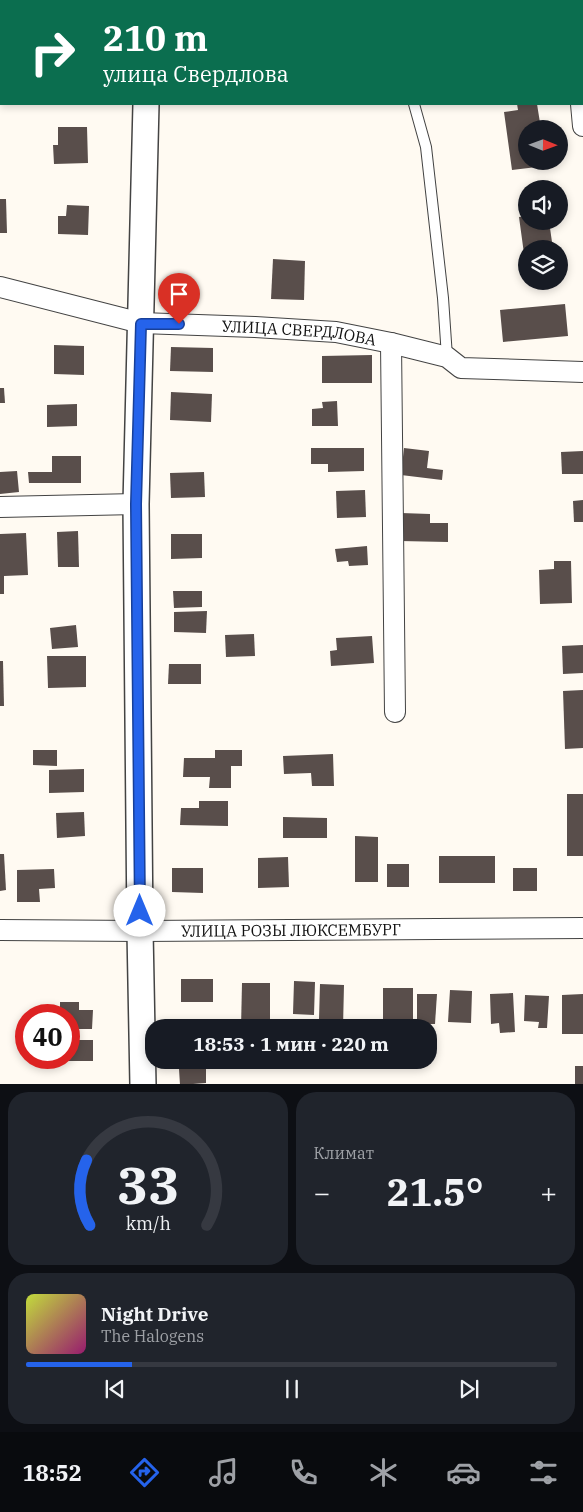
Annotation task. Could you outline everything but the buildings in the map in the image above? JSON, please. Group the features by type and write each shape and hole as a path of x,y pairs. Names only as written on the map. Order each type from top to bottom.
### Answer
{"street":[{"path":"143,1084 136,504 146,105"},
{"path":"581,105 583,126"},
{"name":"УЛИЦА СВЕРДЛОВА","path":"0,287 141,324 255,327 336,332 447,357 461,368 583,372"},
{"name":"УЛИЦА СВЕРДЛОВА","path":"391,343 395,712"},
{"path":"0,506 136,504"},
{"name":"УЛИЦА РОЗЫ ЛЮКСЕМБУРГ","path":"0,930 583,928"}],"lane":[{"path":"414,105 426,147 444,298 447,357"}],"route":[{"path":"140,911 136,504 141,324 179,324"}]}
